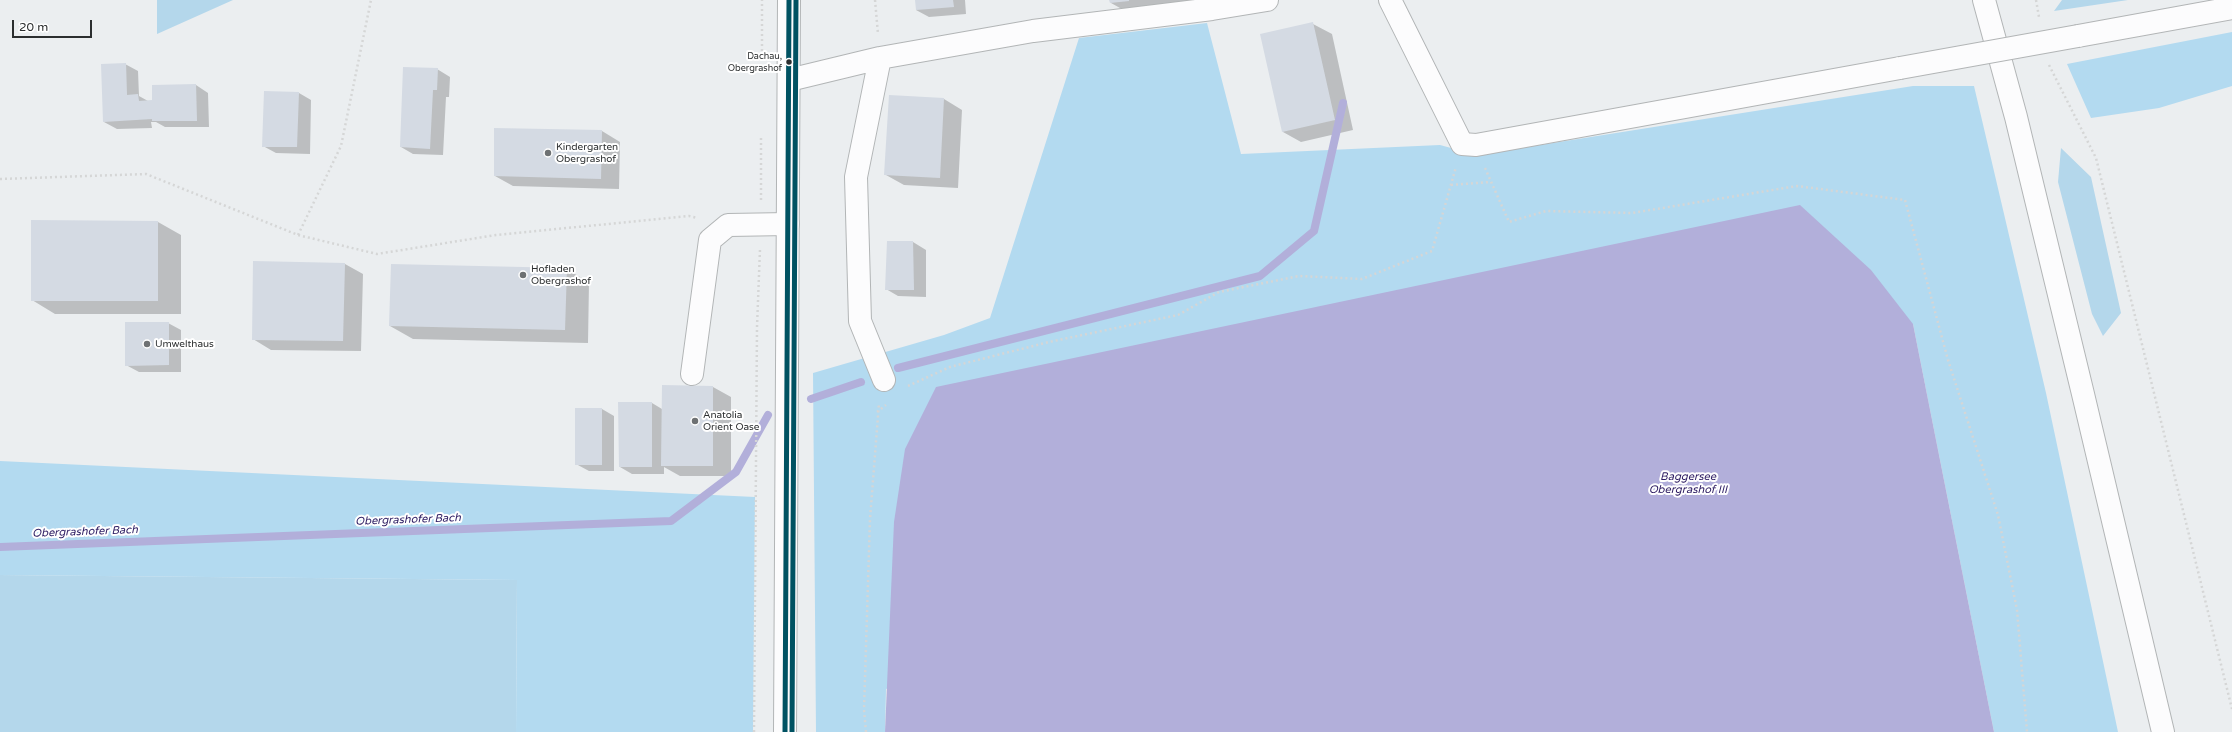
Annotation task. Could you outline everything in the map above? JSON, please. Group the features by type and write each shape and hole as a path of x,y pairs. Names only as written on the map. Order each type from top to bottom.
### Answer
{"main road":[{"path":"785,732 789,0"},
{"path":"789,80 880,58 1033,32 1212,9 1267,0"},
{"path":"1390,0 1469,145 2232,8"},
{"path":"1984,0 2016,117 2084,394 2163,732"},
{"path":"880,58 856,177 860,321 884,380"},
{"path":"692,374 710,240 728,225 761,223 788,224"}],"path":[{"path":"298,235 342,146 371,0"},
{"path":"762,0 762,62"},
{"path":"875,0 880,58"},
{"path":"2036,0 2040,21"},
{"path":"2048,64 2096,158 2232,709"},
{"path":"754,732 757,327 761,223 761,131"},
{"path":"1469,145 1490,182 1509,222 1546,211 1632,213 1797,186 1905,200 1948,360 1998,515 2017,610 2027,732"},
{"path":"907,388 912,383 950,367 1049,342 1178,315 1219,292 1299,276 1362,279 1432,252 1451,185 1469,145"},
{"path":"0,179 146,174 298,235 377,254 496,236 689,216 728,225"},
{"path":"1451,185 1490,182"},
{"path":"866,732 864,710 870,527 877,412 884,380"},
{"path":"877,412 889,402"}],"shaded area":[{"path":"157,0 233,0 157,34"},
{"path":"2062,0 2128,0 2054,11"},
{"path":"1207,23 1241,154 1440,145 1477,155 1913,86 1974,86 2046,393 2118,732 1994,732 1913,324 886,689 885,732 816,732 813,373 944,335 990,318 1079,38"},
{"path":"2232,32 2232,86 2159,108 2091,118 2067,64"},
{"path":"2061,148 2091,177 2121,313 2103,336 2092,314 2058,182"},
{"path":"0,461 755,497 753,732 516,732 517,580 0,575"},
{"path":"0,575 517,580 516,732 0,732"}],"water":[{"name":"Baggersee Obergrashof III","path":"1800,205 1871,270 1913,324 1994,732 885,732 894,522 905,449 936,387"}],"building":[{"path":"915,0 953,0 954,7 916,10"},
{"path":"1109,0 1129,0 1129,1 1110,3"},
{"path":"1313,22 1335,120 1282,132 1260,34"},
{"path":"126,63 127,95 138,94 139,101 152,100 152,85 196,84 197,121 152,121 152,119 103,122 101,64"},
{"path":"403,67 438,68 437,90 433,90 430,149 400,147"},
{"path":"264,91 299,92 297,147 262,147"},
{"path":"889,95 944,98 940,178 884,175"},
{"name":"Kindergarten Obergrashof","path":"494,128 602,130 601,179 494,176"},
{"path":"31,220 158,221 158,301 31,301"},
{"path":"887,241 913,241 914,290 885,290"},
{"path":"253,261 345,263 343,341 252,340"},
{"path":"391,264 567,268 565,330 389,326"},
{"name":"Umwelthaus","path":"125,322 169,322 169,365 125,366"},
{"path":"662,385 713,386 713,466 661,466"},
{"path":"618,402 652,402 652,467 619,467"},
{"path":"575,408 602,408 602,465 575,465"}],"waterway":[{"path":"898,368 1260,276 1314,231 1343,103"},
{"path":"811,399 861,382"},
{"name":"Obergrashofer Bach","path":"0,547 671,521 736,472 768,415"}],"transit line":[{"path":"785,732 789,0"},
{"path":"792,732 796,0"}],"place":[{"name":"Dachau, Obergrashof","path":"789,62"},
{"name":"Kindergarten Obergrashof","path":"548,153"},
{"name":"Hofladen Obergrashof","path":"523,275"},
{"name":"Umwelthaus","path":"147,344"},
{"name":"Anatolia Orient Oase","path":"695,421"}]}
